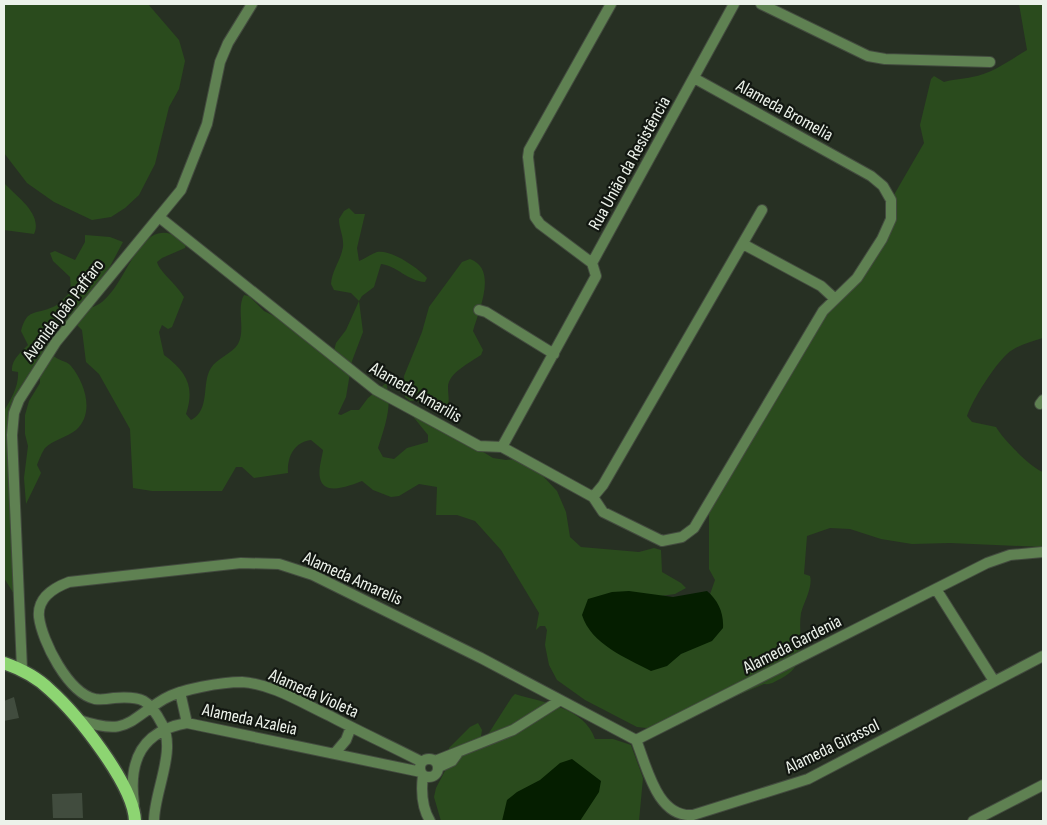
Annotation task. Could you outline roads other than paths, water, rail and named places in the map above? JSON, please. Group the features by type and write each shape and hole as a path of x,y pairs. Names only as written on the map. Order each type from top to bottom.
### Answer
{"main road":[{"path":"4,663 22,669 50,690 79,720 98,746 135,815"}],"street":[{"name":"Avenida João Paffaro","path":"22,669 12,435 14,413 26,386 56,342 134,245 160,218 181,190 207,124 220,62 228,43 252,4"},
{"path":"502,447 594,284 596,276 592,264 540,224 535,217 528,157 611,4"},
{"path":"694,78 734,4"},
{"path":"761,4 868,56 884,59 990,62"},
{"name":"Rua União da Resistência","path":"592,264 694,78"},
{"name":"Alameda Bromelia","path":"682,537 694,528 824,311 834,298 857,278 882,238 891,219 891,197 883,186 871,176 694,78"},
{"path":"593,497 603,485 762,210"},
{"name":"Alameda Amarilis","path":"160,218 376,390 479,446 502,447 593,497 603,512 662,541 682,537"},
{"path":"742,244 821,286 834,298"},
{"path":"479,310 486,312 554,354"},
{"name":"Alameda Gardenia","path":"636,740 998,559 1010,555 1043,552"},
{"name":"Alameda Amarelis","path":"152,707 136,698 99,700 86,695 77,688 53,658 45,640 39,612 42,602 48,593 56,587 69,582 241,563 279,564 322,579 481,658 559,701"},
{"path":"936,589 994,681"},
{"name":"Alameda Girassol","path":"636,740 658,793 668,809 684,816 693,815 808,779 1043,656"},
{"name":"Alameda Violeta","path":"79,720 99,727 121,727 130,723 164,699 180,692 227,683 259,685 275,690 351,727 429,769"},
{"path":"180,692 187,723"},
{"path":"426,818 421,789 429,769 450,754 457,754 513,730 559,701 636,740"},
{"path":"152,707 165,729 167,752 154,821"},
{"name":"Alameda Azaleia","path":"135,815 132,792 137,754 143,746 165,729 187,723 335,753 429,769"},
{"path":"335,753 346,740 351,727"},
{"path":"973,821 1043,785"}]}
